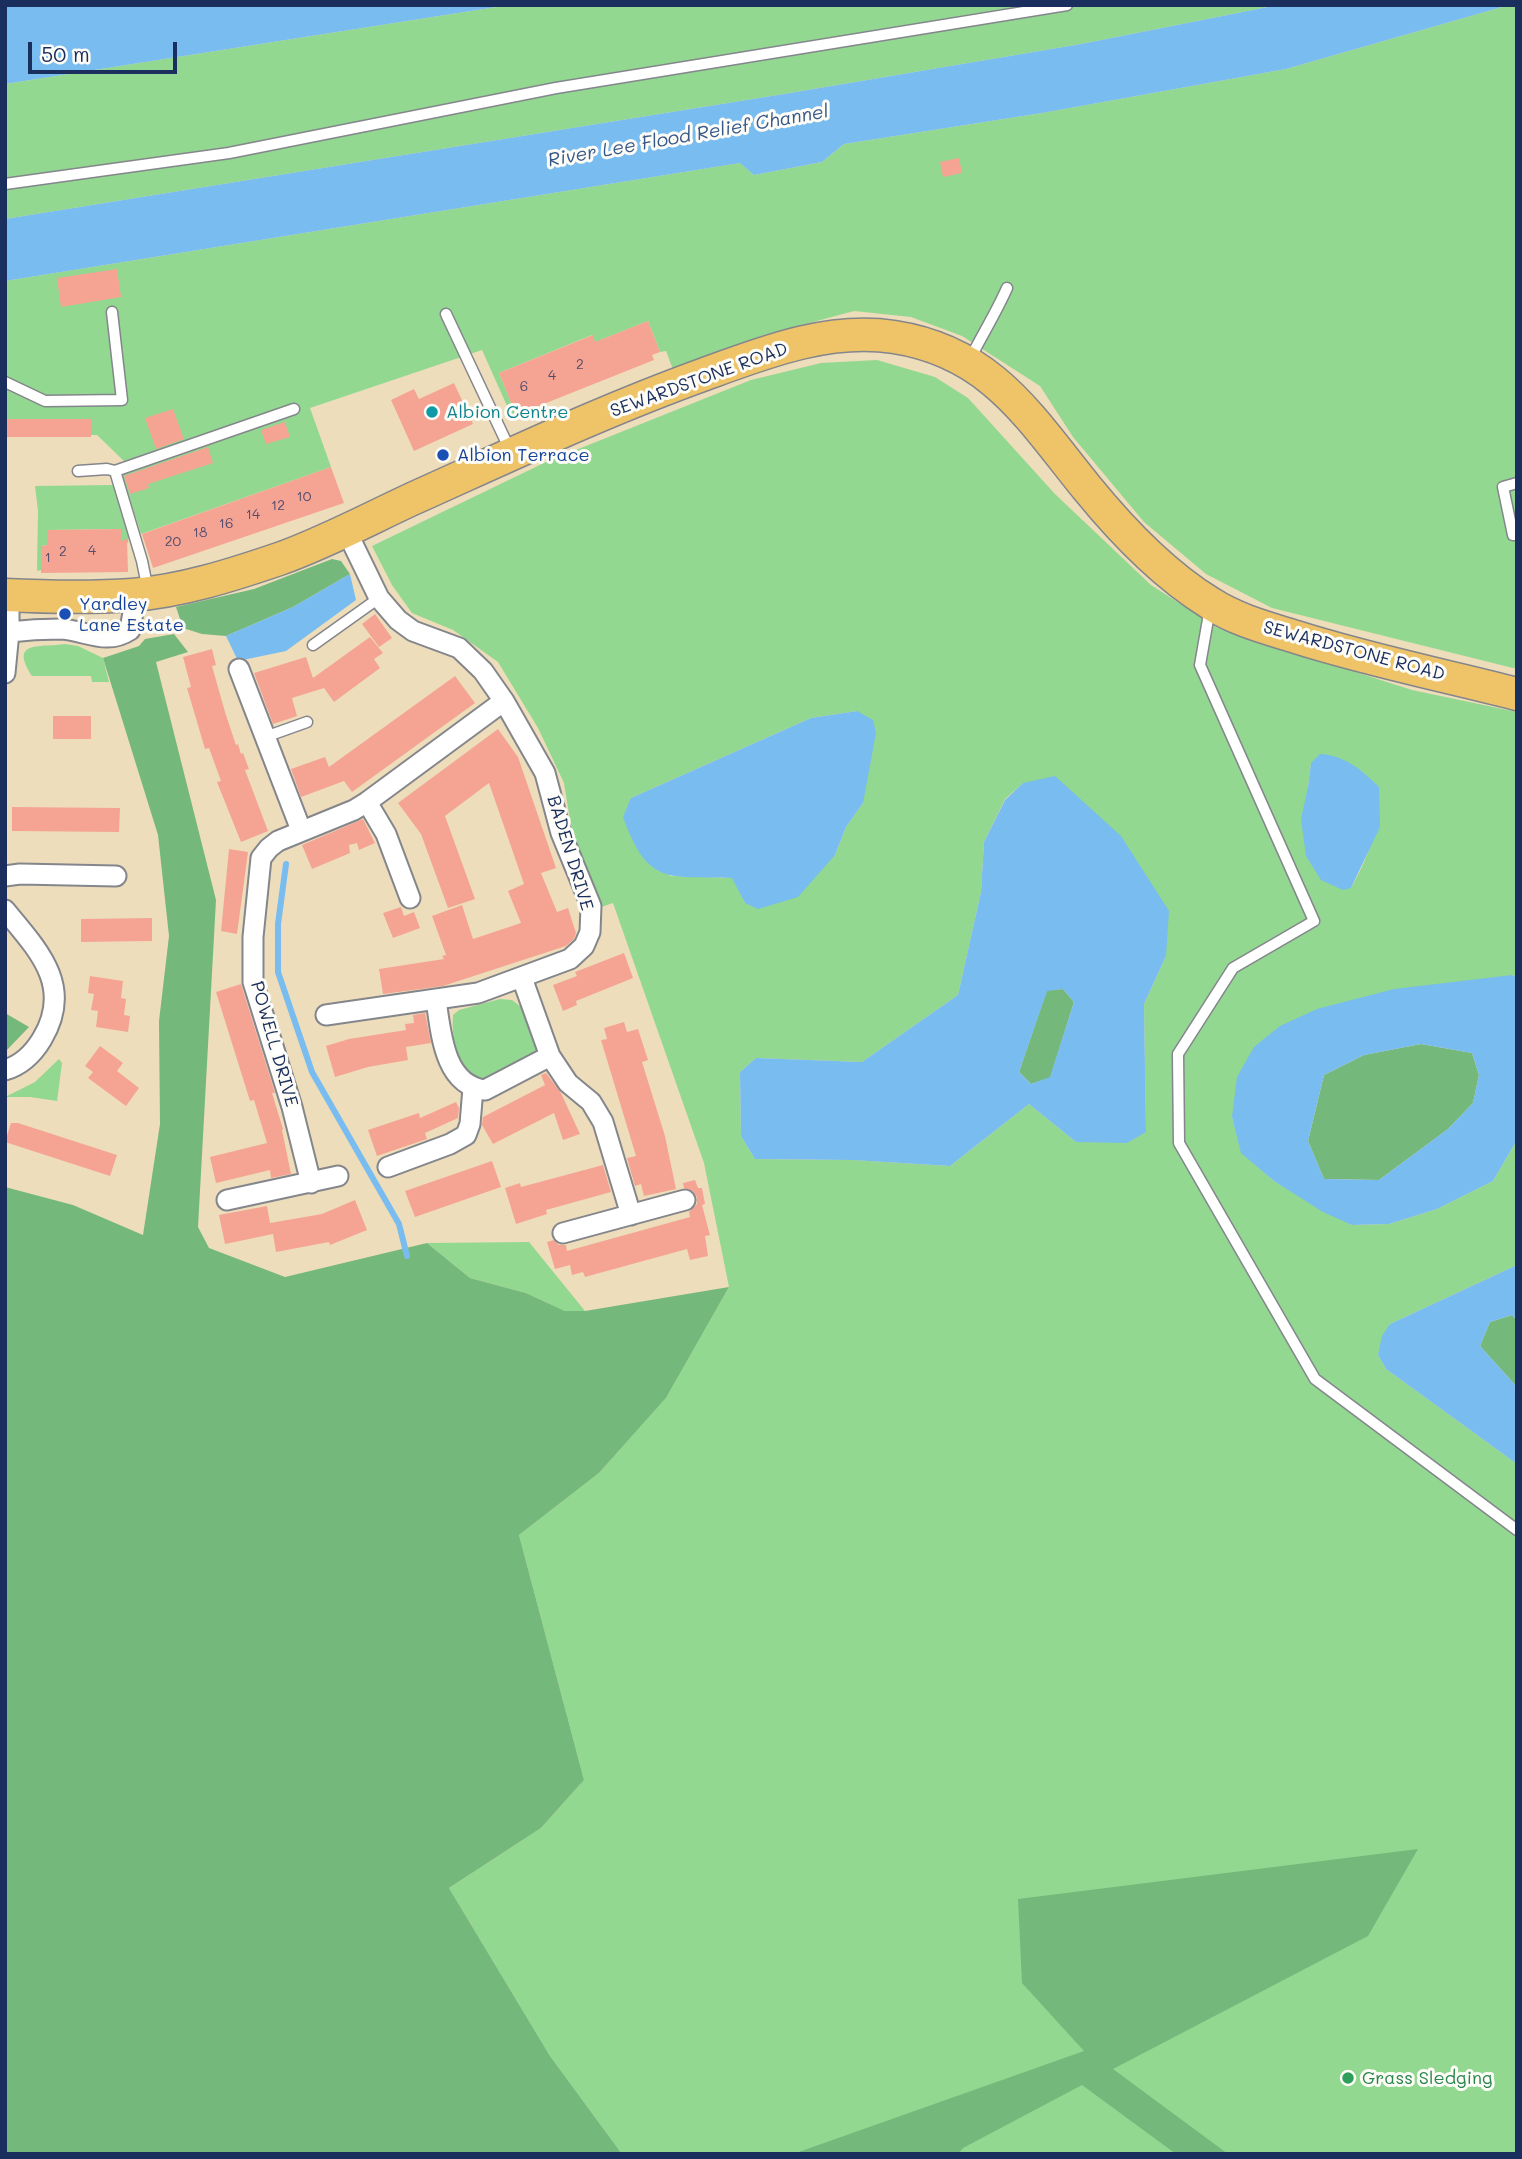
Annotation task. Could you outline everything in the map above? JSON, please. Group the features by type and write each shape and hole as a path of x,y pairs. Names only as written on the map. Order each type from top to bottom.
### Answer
{"main road":[{"name":"SEWARDSTONE ROAD","path":"7,595 140,594 214,580 284,557 511,453 674,385 778,349 818,339 861,334 895,337 936,348 968,362 991,377 1016,400 1088,490 1129,536 1173,576 1210,604 1241,620 1327,647 1517,694"}],"street":[{"name":"BADEN DRIVE","path":"326,1016 478,993 570,959 584,946 590,932 590,906 561,833 545,773 504,701 483,671 459,648 413,631 398,621 379,598 346,530"},
{"path":"9,632 63,629 108,639 121,636 130,630 140,594"},
{"path":"5,673 9,632 7,595"},
{"path":"239,670 301,830"},
{"name":"POWELL DRIVE","path":"310,1183 292,1107 253,982 253,937 261,859 269,848 301,830 354,810 367,802 504,701"},
{"path":"367,802 386,834 410,898"},
{"path":"5,876 116,876"},
{"path":"5,910 46,963 53,980 55,998 54,1017 36,1048 25,1060 5,1070"},
{"path":"522,978 550,1056 568,1083 591,1102 603,1122 631,1215"},
{"path":"436,1000 442,1038 453,1069 464,1083 473,1088 485,1090 550,1056"},
{"path":"388,1167 450,1144 466,1135 470,1124 473,1088"},
{"path":"227,1200 338,1176"},
{"path":"563,1233 685,1200"}],"lane":[{"path":"5,184 229,153 556,88 1067,5"},
{"path":"968,362 981,335 995,317 1007,288"},
{"path":"5,382 45,401 122,400 112,312"},
{"path":"446,314 511,453"},
{"path":"78,471 116,471 294,410"},
{"path":"116,471 142,561 140,594"},
{"path":"1517,482 1503,487 1513,535 1517,534"},
{"path":"313,645 379,598"},
{"path":"1210,604 1200,665 1314,921 1233,968 1178,1054 1179,1143 1315,1379 1517,1530"},
{"path":"265,737 307,722"}],"green space":[{"path":"509,5 1278,5 1081,44 784,94 5,219 5,84"},
{"path":"1509,5 1517,5 1517,669 1272,608 1206,574 1144,522 1073,437 1040,386 962,336 911,317 854,311 761,336 674,372 666,351 660,352 648,321 600,340 608,372 592,335 499,373 516,415 512,417 482,350 310,408 331,467 141,534 122,475 125,462 97,435 26,435 5,425 5,281 740,163 754,175 822,162 844,144 1042,113 1286,69"},
{"path":"877,360 935,377 968,398 1055,494 1151,585 1218,628 1412,690 1517,712 1517,977 1512,975 1232,1117 1242,1153 1274,1181 1352,1225 1389,1224 1437,1209 1493,1181 1517,1140 1517,1265 1390,1324 1378,1355 1386,1369 1517,1464 1517,2154 622,2154 550,2056 449,1888 541,1828 584,1780 519,1535 599,1473 666,1398 729,1287 704,1163 613,903 601,907 572,832 564,783 538,728 498,662 453,630 412,613 392,585 372,546 546,462 751,380 821,363","holes":["857,711 863,803 846,827 835,855 745,903 733,878 670,876 631,798 811,718","1311,763 1379,787 1372,839 1364,863 1351,888 1308,787","1023,783 1166,956 1144,1004 1146,1132 1076,1142 1029,1104 950,1166 852,1160 755,1159 741,1136 740,1072 756,1058 862,1062 958,995 981,892 984,842 1005,799"]},
{"path":"114,485 129,529 128,543 122,543 122,529 47,530 47,545 41,546 41,570 37,571 38,511 35,486"},
{"path":"332,559 341,561 350,574 293,607 226,636 202,634 183,628 176,607 254,589"},
{"path":"174,634 188,652 156,662 216,900 198,1227 209,1248 285,1277 427,1243 470,1278 526,1293 565,1311 585,1311 729,1287 666,1398 599,1473 519,1535 584,1780 541,1828 449,1888 550,2056 622,2154 5,2154 5,1187 73,1205 143,1235 160,1124 159,1021 169,936 158,835 103,658 139,646 145,639"},
{"path":"38,646 78,646 103,658 109,682 92,682 91,676 32,676 24,656 26,651"},
{"path":"1063,989 1074,1002 1050,1078 1031,1084 1019,1072 1047,990"},
{"path":"500,999 512,1000 524,1009 538,1041 537,1049 532,1056 484,1082 465,1074 455,1045 453,1015 459,1010"},
{"path":"5,1013 29,1027 5,1052"},
{"path":"1421,1044 1472,1053 1479,1075 1473,1103 1448,1129 1379,1180 1324,1179 1308,1141 1324,1075 1364,1055"},
{"path":"59,1059 62,1063 57,1101 5,1097 35,1082"},
{"path":"529,1242 585,1311 565,1311 526,1293 470,1278 427,1243"},
{"path":"1512,1315 1517,1320 1517,1387 1480,1346 1490,1322"},
{"path":"1418,1849 1368,1936 1113,2069 1228,2154 1176,2154 1082,2085 963,2148 958,2154 793,2154 1084,2051 1022,1983 1018,1899"}],"water":[{"path":"5,5 509,5 5,84"},
{"name":"River Lee Flood Relief Channel","path":"1278,5 1509,5 1286,69 1042,113 844,144 822,162 754,175 740,163 5,281 5,219 784,94 1081,44"},
{"path":"350,574 356,600 286,651 238,661 226,636 293,607"},
{"path":"857,711 873,720 876,733 863,803 846,827 835,855 798,897 758,909 745,903 732,878 662,873 641,855 623,817 631,798 811,718"},
{"path":"1320,754 1337,757 1352,764 1379,787 1380,827 1351,888 1343,890 1321,880 1306,856 1301,819 1311,763"},
{"path":"1055,776 1121,836 1169,911 1166,956 1144,1004 1146,1132 1127,1143 1076,1142 1029,1104 950,1166 852,1160 755,1159 741,1136 740,1072 756,1058 862,1062 958,995 981,892 984,842 1005,800 1023,783","holes":["1063,989 1074,1002 1050,1077 1031,1084 1019,1072 1047,991"]},
{"path":"1512,975 1517,977 1517,1140 1493,1181 1437,1209 1389,1224 1352,1225 1323,1212 1274,1181 1241,1153 1232,1117 1237,1077 1254,1047 1280,1026 1317,1009 1394,989","holes":["1421,1044 1472,1053 1479,1075 1473,1103 1448,1129 1379,1180 1324,1179 1308,1141 1324,1075 1364,1055"]},
{"path":"1517,1265 1517,1320 1512,1315 1490,1322 1480,1346 1517,1387 1517,1464 1386,1369 1378,1355 1382,1336 1390,1324"}],"building":[{"path":"959,158 962,173 943,177 940,162"},
{"path":"117,269 121,297 61,307 57,278"},
{"path":"648,321 660,352 652,355 654,360 516,415 499,373 593,335 595,342"},
{"name":"Albion Centre","path":"454,383 473,424 414,451 391,400 414,389 419,399"},
{"path":"173,409 184,439 156,449 145,418"},
{"path":"5,419 91,419 91,437 5,437"},
{"path":"285,422 290,437 266,444 261,430"},
{"path":"208,447 213,463 148,484 149,488 130,494 124,476"},
{"path":"331,467 344,503 153,568 142,534"},
{"path":"122,529 122,541 127,539 128,572 41,573 41,546 47,545 47,530"},
{"path":"375,614 392,638 379,647 362,624"},
{"path":"370,637 383,653 374,659 380,668 334,702 324,688 292,698 297,716 273,724 254,673 306,657 313,678"},
{"path":"212,649 216,665 212,666 225,712 236,745 238,744 241,754 243,753 249,769 245,770 268,831 241,842 217,782 221,781 209,748 205,749 187,688 191,687 183,657"},
{"path":"455,676 475,703 352,792 344,781 301,797 291,769 325,757 329,767"},
{"path":"53,716 91,716 91,739 53,739"},
{"path":"498,729 518,757 556,868 541,873 557,912 568,908 576,933 574,939 566,946 443,986 383,994 379,969 444,959 442,956 446,955 432,916 462,905 473,939 521,923 508,891 524,884 489,783 445,816 475,899 448,908 421,834 398,803"},
{"path":"12,807 120,808 119,832 12,831"},
{"path":"363,819 375,843 359,850 357,843 349,845 350,853 312,869 302,845"},
{"path":"229,849 248,852 237,934 221,931"},
{"path":"401,907 404,916 414,912 420,928 393,938 383,913"},
{"path":"152,918 152,941 81,942 81,919"},
{"path":"624,953 633,978 576,1001 577,1005 563,1011 553,985 577,976 575,972"},
{"path":"90,976 123,981 121,998 126,999 124,1015 130,1016 128,1032 96,1027 98,1011 91,1010 94,994 88,993"},
{"path":"241,984 275,1093 272,1093 283,1129 291,1174 271,1178 270,1170 216,1183 210,1157 267,1143 254,1100 250,1101 216,992"},
{"path":"425,1013 431,1043 406,1047 408,1060 368,1067 335,1077 326,1046 349,1039 406,1030 405,1024 414,1023 413,1015"},
{"path":"624,1022 627,1032 638,1029 648,1060 642,1062 665,1136 676,1189 644,1196 641,1184 635,1186 627,1158 636,1156 601,1040 607,1039 604,1028"},
{"path":"100,1046 123,1063 117,1071 139,1088 126,1106 88,1078 93,1072 85,1066"},
{"path":"546,1073 561,1093 580,1134 563,1140 554,1113 493,1144 482,1125 483,1117 545,1085 541,1075"},
{"path":"456,1102 459,1108 458,1118 425,1133 427,1139 377,1156 368,1130 419,1113 420,1118"},
{"path":"11,1123 117,1155 110,1176 5,1142"},
{"path":"492,1161 501,1187 415,1217 405,1191"},
{"path":"603,1165 611,1192 546,1210 547,1214 516,1224 505,1188 520,1183 521,1187"},
{"path":"695,1180 698,1188 702,1188 705,1204 702,1205 710,1235 705,1236 708,1256 690,1260 687,1249 585,1277 583,1272 572,1275 570,1265 555,1269 547,1242 554,1240 559,1245 566,1245 567,1251 690,1217 689,1212 697,1204 697,1197 693,1191 684,1188 683,1183"},
{"path":"355,1200 367,1230 330,1245 329,1242 276,1252 273,1234 225,1244 219,1215 267,1206 270,1223 322,1214"}],"waterway":[{"path":"286,864 278,924 278,972 312,1072 399,1224 407,1256"}],"place":[{"name":"Albion Centre","path":"432,412"},
{"name":"Albion Terrace","path":"443,455"},
{"name":"Yardley Lane Estate","path":"65,614"},
{"name":"Grass Sledging","path":"1348,2078"}]}
